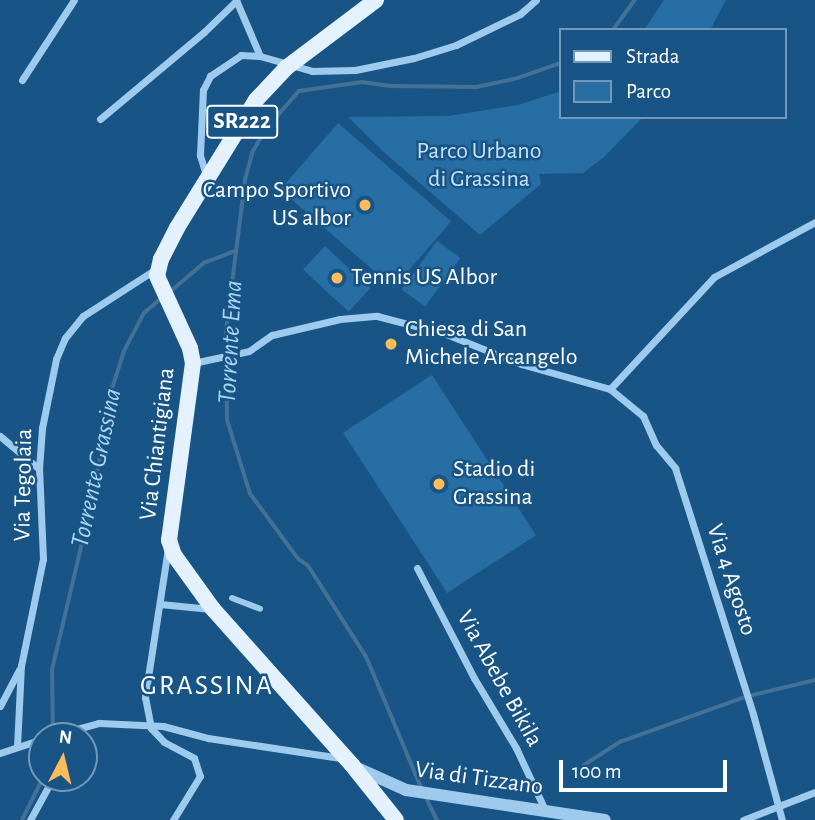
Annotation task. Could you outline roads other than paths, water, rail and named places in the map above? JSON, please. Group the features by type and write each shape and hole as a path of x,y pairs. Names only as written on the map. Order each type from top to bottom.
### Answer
{"main road":[{"name":"SR222","path":"158,275 207,176 256,100 287,67 376,0"},
{"name":"Via Chiantigiana","path":"158,275 190,348 200,362 169,540 174,555 213,609 349,762 396,820"}],"street":[{"path":"22,80 74,0"},
{"path":"100,119 204,32 236,0 260,56"},
{"path":"207,176 200,155 203,90 210,76 241,55 260,56 287,67 312,71 355,69 414,58 456,45 520,14 536,0"},
{"path":"200,362 242,352 272,335 340,319 377,316 446,334 521,364 610,389 715,277 815,222"},
{"name":"Via Tegolaia","path":"17,747 21,666 43,559 39,469 49,390 65,338 83,316 149,271 158,275"},
{"name":"Via 4 Agosto","path":"610,389 643,416 656,445 675,468 782,820"},
{"path":"0,436 39,469"},
{"path":"169,540 145,697 151,728 164,742 194,758 200,776 173,820"},
{"name":"Via Abebe Bikila","path":"418,568 474,678 493,704 545,810"},
{"path":"232,598 260,609"},
{"path":"160,604 213,609"},
{"name":"Via Tegolaia","path":"0,706 21,666"},
{"path":"98,723 151,728 163,726 208,738 349,762"},
{"path":"0,753 28,743"},
{"name":"Via di Tizzano","path":"349,762 407,790 605,820"},
{"path":"30,820 45,792"},
{"path":"743,820 815,792"}],"waterway":[{"name":"Torrente Ema","path":"614,28 635,0"},
{"name":"Torrente Ema","path":"422,790 366,657 308,566 298,559 250,494 227,420 226,331 245,180 252,153 266,129 299,91 362,82 392,86 477,87 518,78 560,63"},
{"name":"Torrente Grassina","path":"171,291 204,263 235,251"},
{"name":"Torrente Grassina","path":"53,722 52,670 94,493 110,395 124,351 144,313 162,298"},
{"path":"753,695 815,680"},
{"path":"584,765 620,742 742,698"},
{"name":"Torrente Grassina","path":"22,820 36,792"},
{"name":"Torrente Ema","path":"426,797 437,820"}],"place":[{"name":"Campo Sportivo US albor","path":"365,205"},
{"name":"Tennis US Albor","path":"337,278"},
{"name":"Chiesa di San Michele Arcangelo","path":"391,344"},
{"name":"Stadio di Grassina","path":"439,484"}],"district":[{"name":"GRASSINA","path":"207,686"}],"park label":[{"name":"Parco Urbano di Grassina","path":"479,166"}]}
